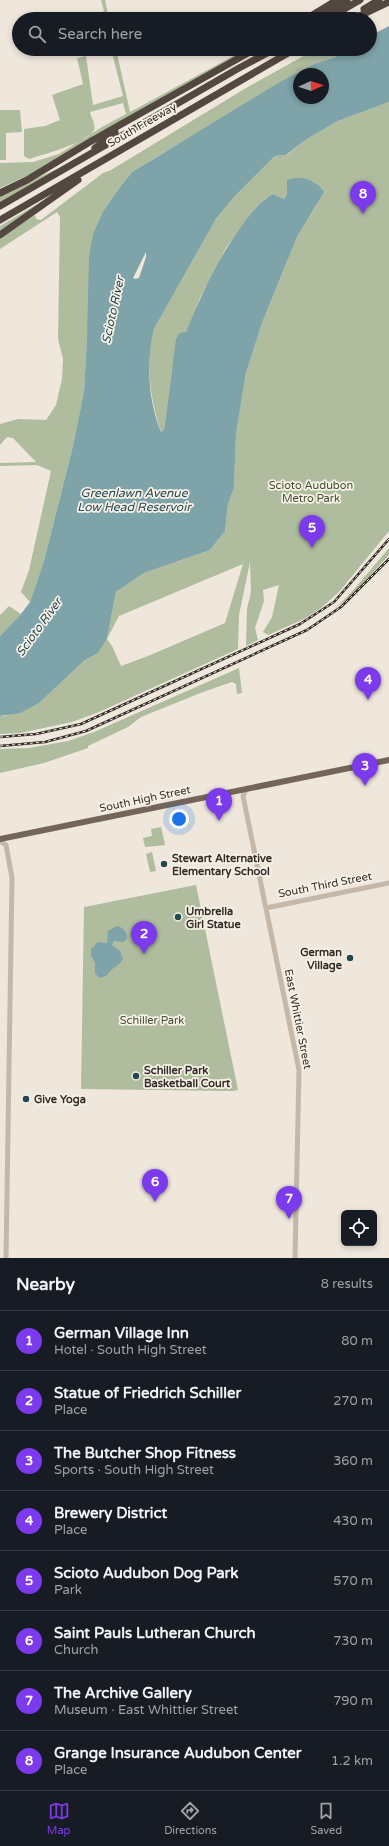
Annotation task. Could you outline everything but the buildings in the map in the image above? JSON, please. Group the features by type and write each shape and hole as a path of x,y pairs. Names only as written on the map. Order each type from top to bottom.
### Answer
{"highway":[{"path":"317,12 337,0"},
{"path":"329,12 347,0"},
{"path":"339,12 360,0"},
{"path":"358,12 379,0"},
{"path":"367,12 389,2"},
{"path":"0,193 27,180 93,140 133,119 243,56"},
{"name":"South Freeway","path":"0,220 283,56"},
{"name":"South Freeway","path":"0,206 259,57"},
{"path":"67,168 133,119"},
{"path":"0,235 125,148"}],"main road":[{"name":"South High Street","path":"0,840 389,760"}],"street":[{"name":"East Whittier Street","path":"247,788 243,796 298,1070 295,1258"},
{"path":"0,840 6,845 12,878 6,1258"},
{"name":"South Third Street","path":"266,908 389,883"}],"green space":[{"path":"101,0 105,0 108,12 102,12 104,11"},
{"path":"86,56 93,105 123,96 113,56 118,56 130,112 233,56 242,56 171,97 96,134 31,174 0,188 0,163 33,162 59,154 80,141 64,148 29,159 24,156 24,129 45,126 60,120 52,95 83,84 77,58","holes":["123,103 126,114 91,134 94,130 94,123 90,112"]},
{"path":"303,56 337,56 307,68 293,68 293,76 132,172 104,210 87,337 84,393 73,446 44,561 30,602 21,592 29,570 51,471 37,465 0,466 0,463 36,462 13,438 7,437 0,445 0,424 18,419 46,420 56,405 62,379 63,359 58,339 60,217 57,212 0,249 0,238 35,215 36,219 41,220 103,173 111,170 246,88"},
{"name":"Scioto Audubon Metro Park","path":"389,102 389,531 339,592 321,608 304,619 268,635 263,632 272,617 279,585 263,590 264,601 255,628 258,640 246,646 247,609 251,592 250,562 239,615 238,649 99,712 72,722 20,733 0,734 0,716 5,716 39,703 85,660 98,653 107,639 116,592 144,573 210,550 225,531 228,504 234,488 236,434 246,373 262,323 297,237 317,204 315,183 301,178 287,180 287,194 284,199 273,194 266,198 256,207 226,248 200,298 172,368 164,430 161,432 154,406 149,368 151,342 154,329 216,219 233,198 275,156 287,155 307,139 338,121","holes":["243,564 225,623 121,666 112,646 107,639 119,616"]},
{"path":"0,110 20,110 22,132 6,133 6,160 0,160"},
{"path":"59,168 0,203 0,195"},
{"path":"51,196 0,233 0,226"},
{"path":"389,548 389,555 353,594 332,611 350,594"},
{"path":"9,606 21,614 0,636 0,615"},
{"path":"239,668 242,693 237,694 236,684 232,682 141,717 128,727 88,746 88,748 44,763 0,773 0,749 29,748 68,741 94,732"},
{"path":"161,827 165,845 145,847 143,838 152,836 151,829"},
{"path":"152,852 156,871 150,872 146,854"},
{"name":"Schiller Park","path":"196,885 238,1090 81,1089 84,907"}],"water":[{"path":"389,26 389,102 338,121 307,139 286,155 275,156 233,198 216,219 154,329 151,342 149,368 151,394 153,407 161,432 164,430 176,339 180,333 186,332 211,276 234,237 260,203 273,194 284,199 287,194 287,180 304,178 314,182 322,189 324,192 297,237 262,323 246,373 236,434 234,488 228,504 225,531 210,550 144,573 116,592 107,639 98,653 85,660 39,703 20,713 0,716 0,636 30,602 44,561 73,446 84,392 89,257 93,234 104,210 132,172 293,75 293,104 329,104 329,68 306,68 337,56 377,56 377,32","holes":["146,252 146,257 139,278 133,278"]},
{"path":"117,926 125,931 127,939 123,942 114,941 112,945 120,951 123,959 106,976 99,978 95,973 95,963 91,955 91,949 98,942 107,943 108,931"}],"railway":[{"path":"0,737 36,734 81,724 300,624 334,602 389,539"},
{"path":"0,746 45,742 86,731 307,630 341,607 389,559"}],"place":[{"name":"Grange Insurance Audubon Center","path":"363,214"},
{"name":"Scioto Audubon Dog Park","path":"312,548"},
{"name":"Brewery District","path":"368,700"},
{"name":"The Butcher Shop Fitness","path":"365,786"},
{"name":"German Village Inn","path":"219,821"},
{"name":"Stewart Alternative Elementary School","path":"164,864"},
{"name":"Umbrella Girl Statue","path":"178,917"},
{"name":"Statue of Friedrich Schiller","path":"144,954"},
{"name":"German Village","path":"350,958"},
{"name":"Schiller Park Basketball Court","path":"136,1076"},
{"name":"Give Yoga","path":"26,1099"},
{"name":"Saint Pauls Lutheran Church","path":"155,1202"},
{"name":"The Archive Gallery","path":"289,1219"}],"water label":[{"name":"Scioto River","path":"113,310"},
{"name":"Greenlawn Avenue Low Head Reservoir","path":"134,500"},
{"name":"Scioto River","path":"39,627"}]}
